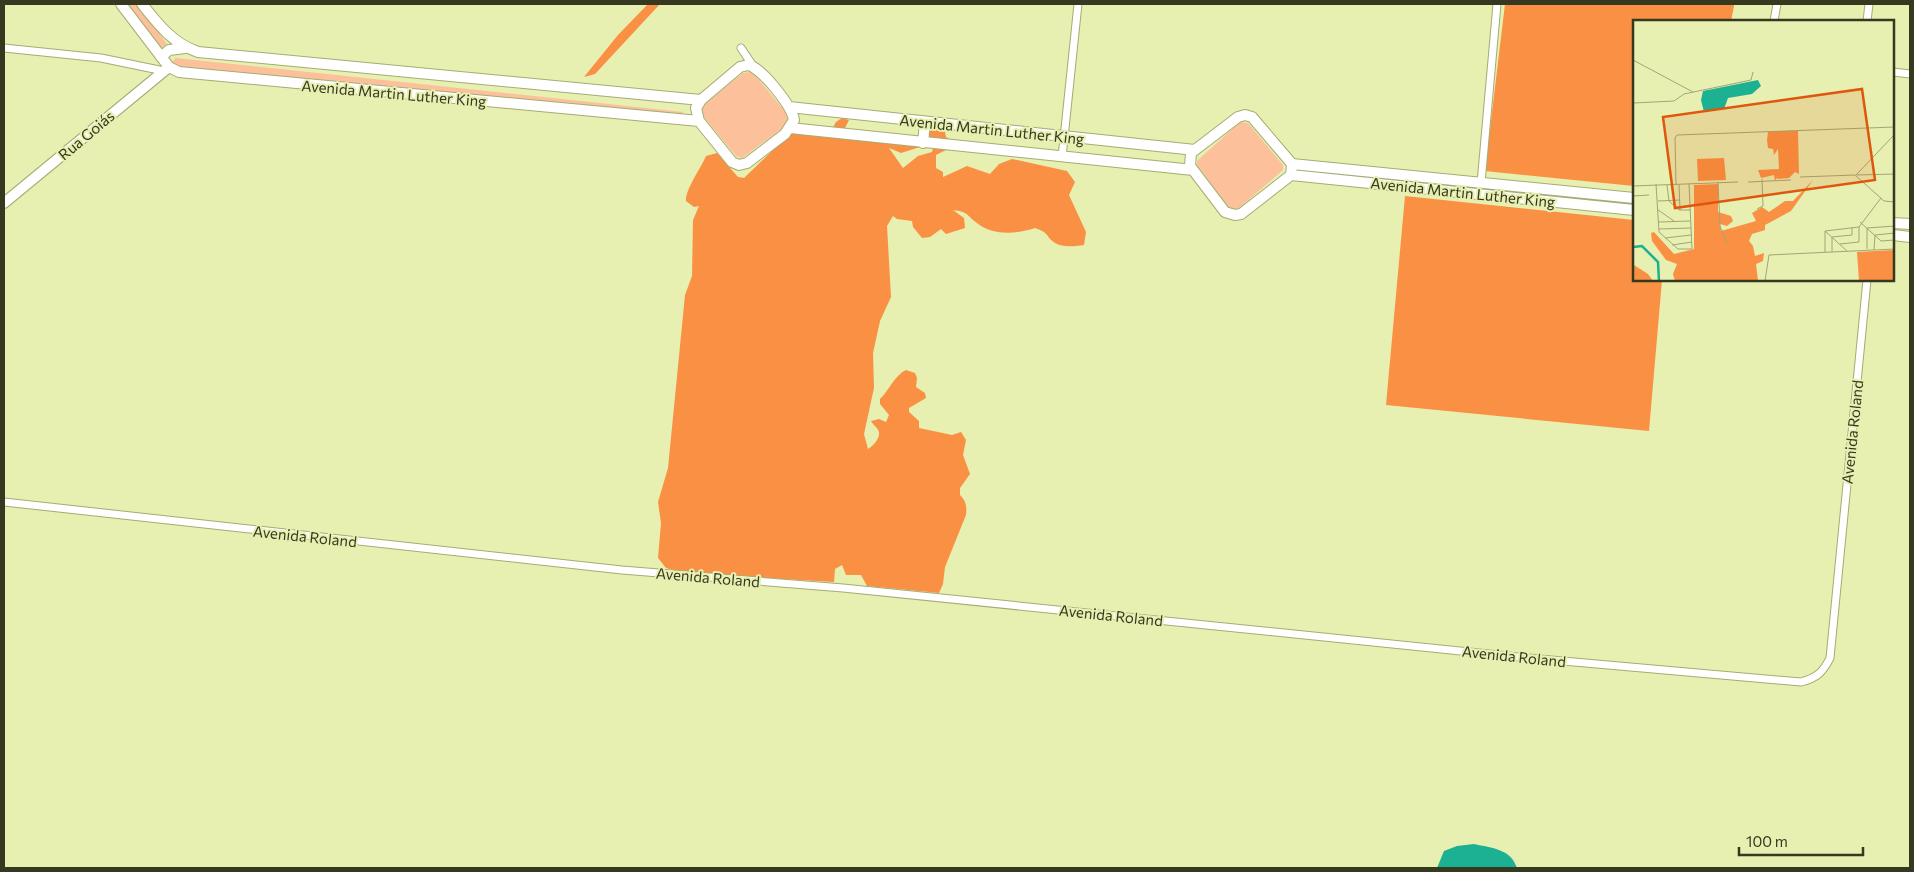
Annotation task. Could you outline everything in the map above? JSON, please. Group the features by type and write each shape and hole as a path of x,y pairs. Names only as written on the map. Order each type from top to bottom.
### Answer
{"main road":[{"path":"121,4 162,58 166,69"},
{"name":"Avenida Martin Luther King","path":"142,4 167,34 185,48 213,54 701,100"},
{"path":"162,58 169,50 185,48"},
{"path":"753,66 759,69 789,106 794,120 790,128 747,163 740,165 732,162 698,121 696,108 701,100 740,67 753,66"},
{"name":"Avenida Martin Luther King","path":"166,69 192,74 698,121"},
{"name":"Rua Goiás","path":"4,203 166,69"},
{"name":"Avenida Martin Luther King","path":"789,106 1195,150"},
{"path":"1244,115 1252,117 1292,164 1291,175 1241,214 1235,215 1225,212 1193,170 1190,160 1191,153 1238,117 1244,115"},
{"path":"923,142 925,122"},
{"name":"Avenida Martin Luther King","path":"790,128 1193,170"},
{"name":"Avenida Martin Luther King","path":"1292,164 1633,198"},
{"name":"Avenida Martin Luther King","path":"1291,175 1633,210"},
{"path":"1894,223 1910,224"},
{"path":"1894,235 1910,237"}],"street":[{"path":"1062,157 1078,4"},
{"path":"1481,183 1498,4"},
{"path":"1774,20 1777,4"},
{"path":"1867,20 1869,4"},
{"path":"4,48 101,58 166,69"},
{"path":"741,48 753,66"},
{"path":"1894,72 1910,74"},
{"name":"Avenida Roland","path":"4,502 622,570 843,588 1529,658 1801,682 1814,679 1824,669 1830,658 1867,281"}],"shaded area":[{"path":"125,4 137,4 167,44 160,49"},
{"path":"648,4 660,4 595,74 584,77 618,35"},
{"path":"1505,4 1734,4 1731,20 1633,20 1633,186 1485,171"},
{"path":"176,58 683,112 683,118 174,66 172,62"},
{"path":"750,72 755,75 788,115 787,125 742,158 736,156 703,116 701,107 743,73"},
{"path":"842,118 849,120 843,132 870,136 880,132 889,137 891,135 921,138 920,147 901,153 889,148 903,168 918,156 932,152 934,145 927,132 932,127 944,127 946,137 951,140 950,148 936,155 936,168 943,172 943,177 967,166 990,174 999,164 1012,159 1067,171 1075,182 1069,195 1086,232 1084,245 1062,246 1035,228 1021,232 998,232 983,227 965,213 953,210 964,218 965,228 946,234 941,229 930,237 922,238 913,227 912,221 897,219 893,216 887,226 891,297 880,321 873,353 874,388 864,434 868,449 876,442 879,435 871,421 879,419 886,422 889,415 880,404 880,399 899,375 906,370 915,373 917,378 916,387 925,393 926,398 909,408 909,412 919,421 919,428 952,435 961,432 966,440 963,455 970,474 960,488 960,495 966,504 966,515 945,567 943,584 939,593 867,586 861,575 846,575 842,565 835,569 834,582 685,573 666,568 658,558 661,523 658,502 668,468 685,295 692,276 693,220 699,206 694,207 686,201 688,191 706,156 717,153 738,177 744,178 792,132 832,129 836,122"},
{"path":"1240,122 1248,123 1283,165 1283,170 1238,209 1229,208 1197,165 1197,161"},
{"path":"1405,196 1633,220 1633,281 1662,281 1649,431 1386,405"}],"water":[{"path":"1474,844 1494,848 1506,853 1517,868 1437,868 1444,851 1457,846"}]}
